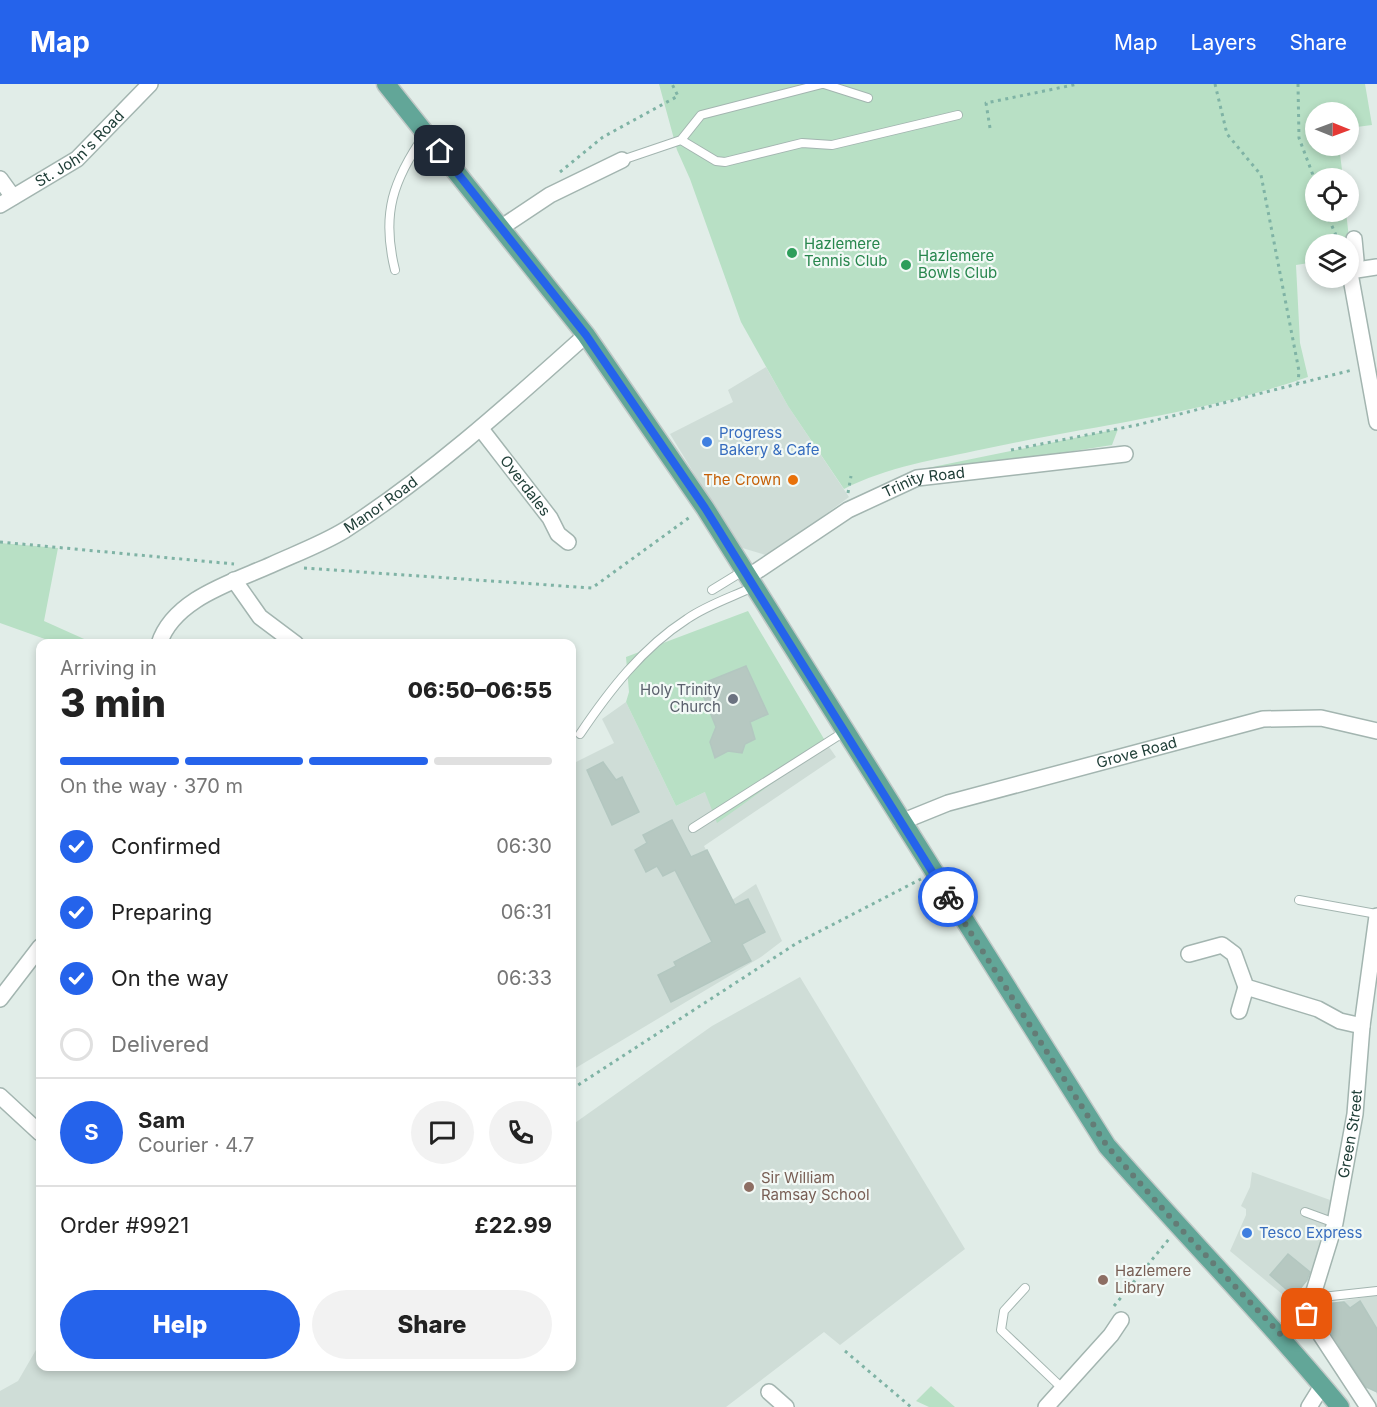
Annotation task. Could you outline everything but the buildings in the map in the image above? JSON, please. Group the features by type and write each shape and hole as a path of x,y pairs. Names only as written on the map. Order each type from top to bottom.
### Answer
{"main road":[{"path":"386,84 586,335 705,508 844,732 1107,1146 1179,1227 1283,1337 1340,1407"}],"street":[{"name":"St. John's Road","path":"7,201 77,159 150,84"},
{"path":"502,227 550,195 622,160"},
{"path":"0,179 7,201"},
{"path":"1359,266 1377,267"},
{"path":"1353,288 1377,422"},
{"name":"Manor Road","path":"160,639 161,635 190,602 343,531 428,471 481,429 586,335"},
{"name":"Overdales","path":"481,429 550,518 558,534 568,542"},
{"name":"Trinity Road","path":"748,578 848,502 917,478 1125,454"},
{"path":"234,580 260,617 289,639"},
{"name":"Grove Road","path":"901,822 948,803 1263,719 1321,718 1377,731"},
{"name":"Green Street","path":"1283,1337 1307,1314 1335,1223 1355,1114 1362,1026 1377,915"},
{"path":"1189,954 1222,945 1234,954 1246,987 1239,1011"},
{"path":"0,999 36,952"},
{"path":"1246,987 1318,1009 1340,1021 1362,1026"},
{"path":"0,1096 36,1129"},
{"path":"1307,1314 1368,1407"},
{"path":"1046,1407 1111,1335 1121,1320"},
{"path":"1309,1407 1322,1386"},
{"path":"769,1392 786,1407"}],"lane":[{"path":"622,160 681,140 701,115 823,84 868,98"},
{"path":"681,140 716,161 725,162 802,144 832,145 958,115"},
{"path":"394,270 388,226 391,197 409,156 425,132"},
{"path":"712,590 748,578"},
{"path":"580,734 607,694 628,670 687,618 748,578"},
{"path":"693,828 844,732"},
{"path":"1299,900 1377,915"},
{"path":"1305,1212 1335,1223"},
{"path":"1025,1288 1004,1311 1001,1330 1062,1388"},
{"path":"1312,1298 1377,1291"}],"path":[{"path":"559,172 603,137 678,96 672,84"},
{"path":"990,128 986,103 1078,84"},
{"path":"1215,84 1227,134 1261,175 1299,371 1298,383"},
{"path":"1298,84 1299,138 1310,168"},
{"path":"1010,450 1137,425 1298,383 1313,382 1365,366"},
{"path":"848,502 851,476"},
{"path":"848,502 855,489"},
{"path":"302,568 592,588 705,508"},
{"path":"0,542 267,567"},
{"path":"576,1086 797,943 933,872"},
{"path":"1121,1320 1112,1308 1179,1227"},
{"path":"845,1351 911,1407"}],"shaded area":[{"path":"766,367 788,406 849,497 769,556 739,547 670,434 733,402 728,390"},
{"path":"626,702 676,806 705,792 827,744 836,757 704,846 732,900 756,884 782,941 761,957 576,1068 576,762 614,743 602,719"},
{"name":"Sir William Ramsay School","path":"800,977 965,1249 840,1345 824,1332 726,1407 0,1407 0,1391 18,1381 36,1350 36,1371 576,1371 576,1122 712,1026"},
{"path":"1252,1172 1333,1201 1316,1262 1293,1303 1230,1251 1246,1215 1246,1209 1241,1206 1250,1187"},
{"path":"1377,1295 1377,1396 1376,1392 1361,1384 1320,1317 1325,1304"}],"green space":[{"path":"659,84 1365,84 1372,125 1359,127 1359,102 1305,102 1305,156 1340,156 1342,168 1305,168 1305,222 1347,222 1349,234 1305,234 1305,264 1296,265 1300,343 1308,377 1188,410 912,464 860,481 844,489 788,406 741,322 690,179 677,150"},
{"path":"1118,429 1112,445 915,476 913,471"},
{"path":"0,543 58,548 44,621 84,639 45,639 0,623"},
{"path":"748,611 827,744 717,823 705,792 676,806 626,702 629,692 626,657"},
{"path":"931,1386 955,1407 929,1407 916,1401"}],"way so far":[{"path":"948,897 1107,1146 1179,1227 1283,1337 1307,1314"}],"place":[{"name":"Hazlemere Tennis Club","path":"792,253"},
{"name":"Hazlemere Bowls Club","path":"906,265"},
{"name":"Progress Bakery & Cafe","path":"707,442"},
{"name":"The Crown","path":"793,480"},
{"name":"Holy Trinity Church","path":"733,699"},
{"name":"Sir William Ramsay School","path":"749,1187"},
{"name":"Tesco Express","path":"1247,1233"},
{"name":"Hazlemere Library","path":"1103,1280"}],"route":[{"path":"440,151 586,335 705,508 948,897"}]}
